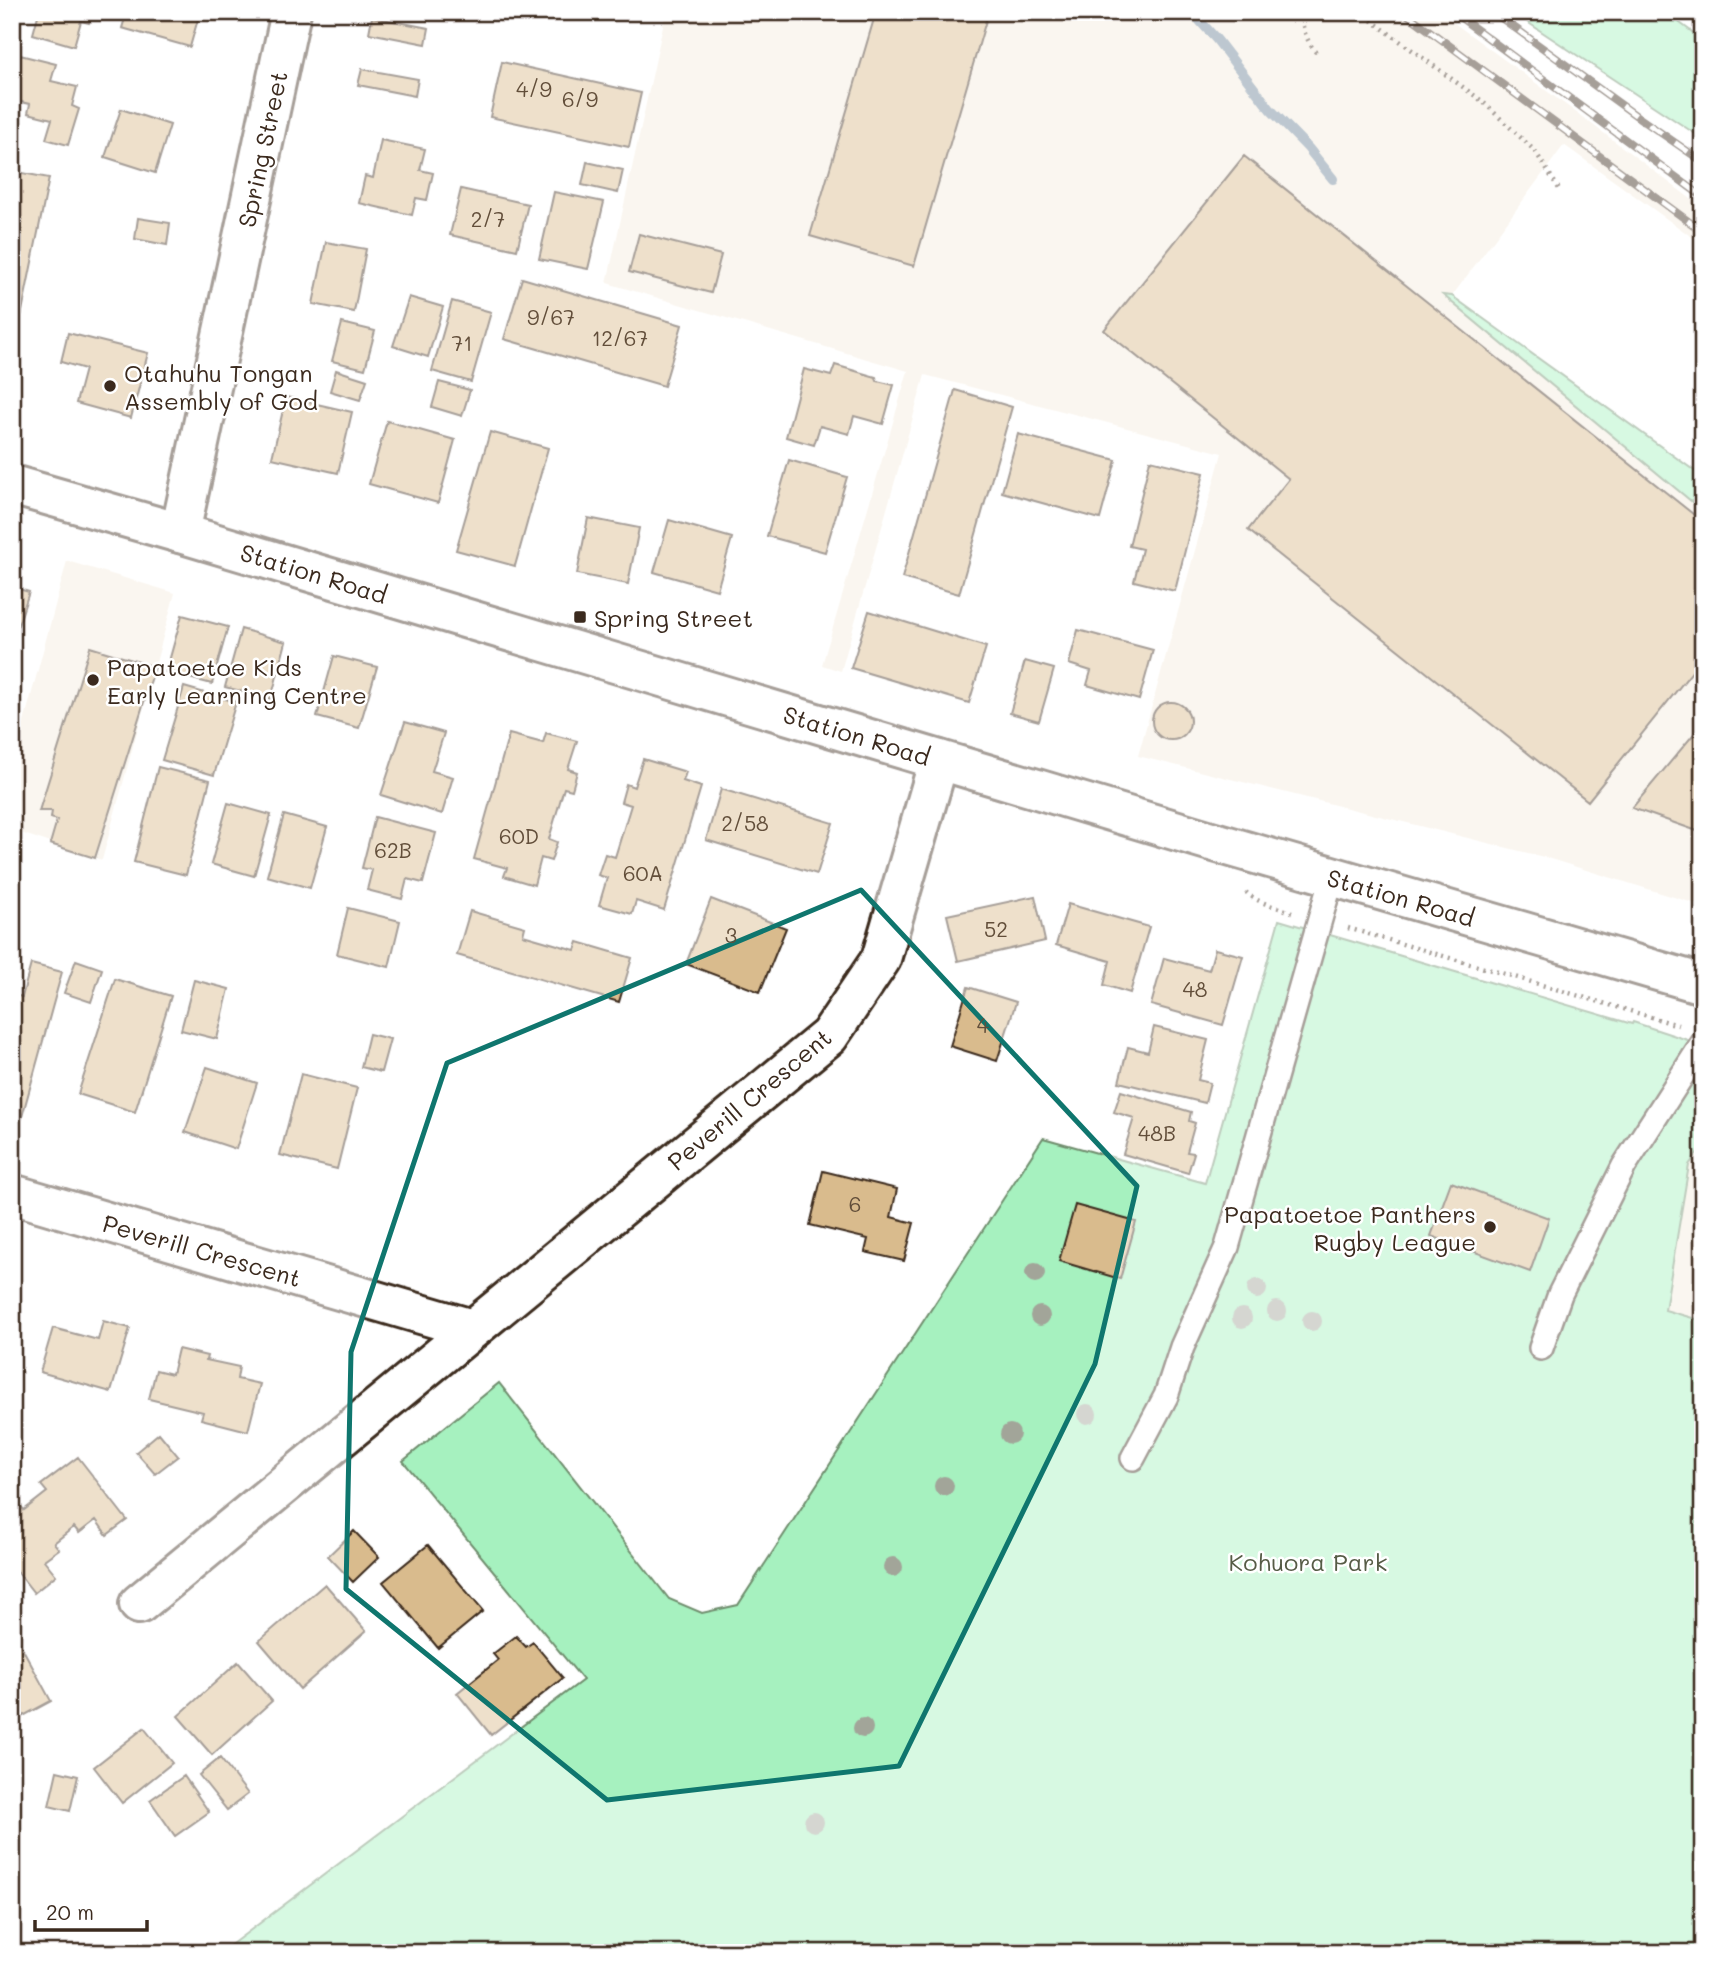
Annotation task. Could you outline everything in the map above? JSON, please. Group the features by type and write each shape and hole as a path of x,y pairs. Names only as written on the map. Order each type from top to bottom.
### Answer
{"street":[{"name":"Spring Street","path":"180,533 290,12"},
{"name":"Station Road","path":"12,485 1332,877 1703,984"},
{"name":"Peverill Crescent","path":"139,1604 829,1036 881,959 939,760"},
{"name":"Peverill Crescent","path":"12,1194 472,1329"}],"lane":[{"path":"1133,1458 1166,1396 1182,1347 1227,1247 1332,877"},
{"path":"1541,1348 1560,1294 1624,1166 1696,1036"}],"path":[{"path":"1301,12 1304,32 1318,55"},
{"path":"1360,12 1482,101 1535,151 1559,190"},
{"path":"1248,896 1696,1036"}],"highlighted area":[{"path":"861,890 1137,1186 1095,1364 899,1766 607,1800 346,1589 351,1352 447,1063"}],"shaded area":[{"path":"666,12 1439,12 1703,208 1703,245 1564,145 1452,296 1444,296 1703,511 1703,906 1544,857 1138,756 1222,453 925,375 841,671 822,665 908,371 607,283"},
{"name":"Papatoetoe Kids Early Learning Centre","path":"67,561 175,593 102,860 12,830 12,767"},
{"path":"1703,1083 1703,1321 1665,1310"}],"green space":[{"path":"1512,12 1665,12 1703,40 1703,139"},
{"path":"1443,295 1452,296 1703,477 1703,511"},
{"name":"Kohuora Park","path":"1279,920 1632,1024 1633,1022 1703,1045 1703,1145 1689,1165 1665,1310 1703,1321 1703,1953 220,1953 583,1680 403,1461 499,1383 669,1599 702,1613 738,1605 1043,1138 1205,1183"}],"building":[{"path":"39,12 92,12 89,23 81,21 74,46 33,34"},
{"path":"127,12 200,12 190,47 122,28"},
{"path":"876,12 969,12 987,17 914,266 810,236"},
{"path":"372,17 429,28 426,44 369,33"},
{"path":"12,53 56,64 51,81 77,87 72,106 79,109 68,145 46,139 52,119 28,113 30,104 12,100"},
{"path":"502,62 641,93 629,147 490,117"},
{"path":"362,69 418,79 415,96 358,85"},
{"path":"121,109 170,125 155,173 105,157"},
{"path":"381,140 425,149 420,170 433,173 427,200 416,198 412,215 359,203 365,176 373,178"},
{"path":"1244,156 1703,522 1703,658 1588,801 1248,530 1289,479 1104,330"},
{"path":"587,162 623,170 618,193 582,185"},
{"path":"12,171 49,178 12,361"},
{"path":"461,189 528,204 517,250 450,235"},
{"path":"554,192 604,202 588,269 539,259"},
{"path":"138,218 170,223 167,245 135,239"},
{"path":"639,234 721,255 711,293 629,272"},
{"path":"326,242 366,249 354,312 313,304"},
{"path":"522,278 682,325 664,386 504,339"},
{"path":"409,297 443,307 428,357 393,346"},
{"path":"452,301 491,312 471,382 432,371"},
{"path":"342,323 375,331 365,369 332,361"},
{"name":"Otahuhu Tongan Assembly of God","path":"68,333 148,353 131,418 76,403 85,369 61,362"},
{"path":"835,365 894,385 883,424 854,416 849,434 820,426 814,445 786,437 804,369 831,376"},
{"path":"336,370 367,380 360,400 330,391"},
{"path":"439,382 470,390 462,416 432,407"},
{"path":"955,390 1012,407 959,594 902,578"},
{"path":"286,397 352,412 338,473 272,458"},
{"path":"387,421 455,440 438,503 369,484"},
{"path":"490,432 548,448 515,566 456,550"},
{"path":"1018,434 1116,460 1100,519 1002,492"},
{"path":"789,460 847,477 825,552 767,536"},
{"path":"1150,460 1204,473 1175,591 1134,581 1142,549 1129,546"},
{"path":"588,518 639,528 628,584 577,574"},
{"path":"669,520 732,538 717,590 654,572"},
{"path":"12,587 29,592 12,644"},
{"path":"869,611 986,647 969,703 851,668"},
{"path":"182,615 228,627 212,684 166,672"},
{"path":"241,629 286,642 271,699 225,687"},
{"path":"1078,630 1153,650 1139,700 1087,685 1091,671 1069,664"},
{"path":"90,647 155,667 95,858 50,844 57,820 51,818 52,811 39,811"},
{"path":"334,656 377,667 359,728 317,717"},
{"path":"1025,661 1054,669 1039,721 1010,713"},
{"path":"184,687 236,702 214,775 162,760"},
{"path":"1171,702 1184,708 1190,721 1184,734 1171,740 1158,734 1152,721 1158,708"},
{"path":"405,722 444,733 432,771 453,777 442,814 381,795"},
{"path":"1703,723 1703,833 1632,808"},
{"path":"546,733 577,741 568,769 577,772 572,790 564,788 549,839 557,842 551,861 541,858 534,885 504,876 507,868 474,859 509,734 543,743"},
{"path":"643,759 686,772 683,781 701,787 664,910 636,901 632,914 599,905 607,878 598,875 605,854 615,857 631,805 621,802 626,784 634,787"},
{"path":"158,767 210,780 186,875 134,862"},
{"path":"721,789 833,823 817,874 706,840"},
{"path":"228,803 271,815 254,876 211,864"},
{"path":"284,815 327,827 310,888 267,876"},
{"path":"375,817 436,833 423,883 407,879 402,899 367,890 372,870 362,868"},
{"path":"1035,896 1045,941 958,961 947,915"},
{"path":"711,899 786,928 760,992 686,964"},
{"path":"1068,904 1149,927 1130,993 1104,985 1110,961 1056,945"},
{"path":"348,908 400,921 389,967 337,954"},
{"path":"470,911 525,927 523,935 575,950 578,942 632,958 619,1002 457,955"},
{"path":"1215,949 1243,956 1223,1025 1151,1005 1164,958 1209,970"},
{"path":"76,960 102,969 91,1002 64,993"},
{"path":"31,964 62,972 20,1124 12,1122 12,994 22,997"},
{"path":"115,979 171,996 135,1112 78,1094"},
{"path":"194,980 229,989 217,1039 181,1030"},
{"path":"968,987 1016,1002 997,1061 950,1046"},
{"path":"1154,1027 1208,1040 1198,1080 1210,1083 1205,1103 1119,1082 1128,1047 1148,1052"},
{"path":"369,1034 390,1039 381,1072 361,1067"},
{"path":"207,1067 257,1083 236,1149 185,1132"},
{"path":"301,1074 357,1088 337,1169 280,1155"},
{"path":"1121,1091 1191,1112 1189,1121 1195,1123 1187,1152 1194,1153 1188,1173 1123,1154 1134,1118 1114,1112"},
{"path":"823,1171 897,1189 891,1217 914,1223 904,1261 865,1252 868,1239 810,1225"},
{"name":"Papatoetoe Panthers Rugby League","path":"1451,1182 1549,1218 1530,1272 1431,1236"},
{"path":"1075,1205 1136,1222 1120,1279 1059,1261"},
{"path":"103,1321 130,1328 111,1392 40,1372 53,1328 98,1340"},
{"path":"178,1349 207,1356 206,1360 239,1367 237,1379 260,1384 248,1431 201,1419 203,1412 149,1399 156,1370 172,1374"},
{"path":"159,1433 178,1456 155,1474 136,1452"},
{"path":"78,1457 127,1520 107,1535 96,1520 79,1533 74,1527 54,1543 59,1549 44,1560 56,1575 34,1593 12,1565 12,1508 18,1503 24,1510 47,1492 41,1485"},
{"path":"354,1531 379,1557 353,1582 328,1556"},
{"path":"428,1545 483,1611 438,1648 383,1582"},
{"path":"325,1584 366,1631 300,1689 259,1641"},
{"path":"12,1629 51,1701 12,1722"},
{"path":"516,1636 526,1647 533,1642 563,1678 491,1735 457,1693 498,1660 493,1654"},
{"path":"238,1662 272,1701 212,1755 178,1716"},
{"path":"144,1728 172,1763 122,1803 94,1767"},
{"path":"220,1758 248,1794 227,1810 199,1775"},
{"path":"57,1771 78,1776 70,1811 49,1806"},
{"path":"184,1776 209,1812 175,1836 150,1800"},
{"path":"761,1942 789,1953 757,1953"}],"waterway":[{"path":"1192,12 1270,109 1308,148 1333,179"}],"railway":[{"path":"1404,12 1703,232"},
{"path":"1453,12 1703,197"},
{"path":"1493,12 1703,162"}],"place":[{"name":"Otahuhu Tongan Assembly of God","path":"110,386"},
{"name":"Spring Street","path":"580,617"},
{"name":"Papatoetoe Kids Early Learning Centre","path":"93,680"},
{"name":"Papatoetoe Panthers Rugby League","path":"1490,1227"}]}
